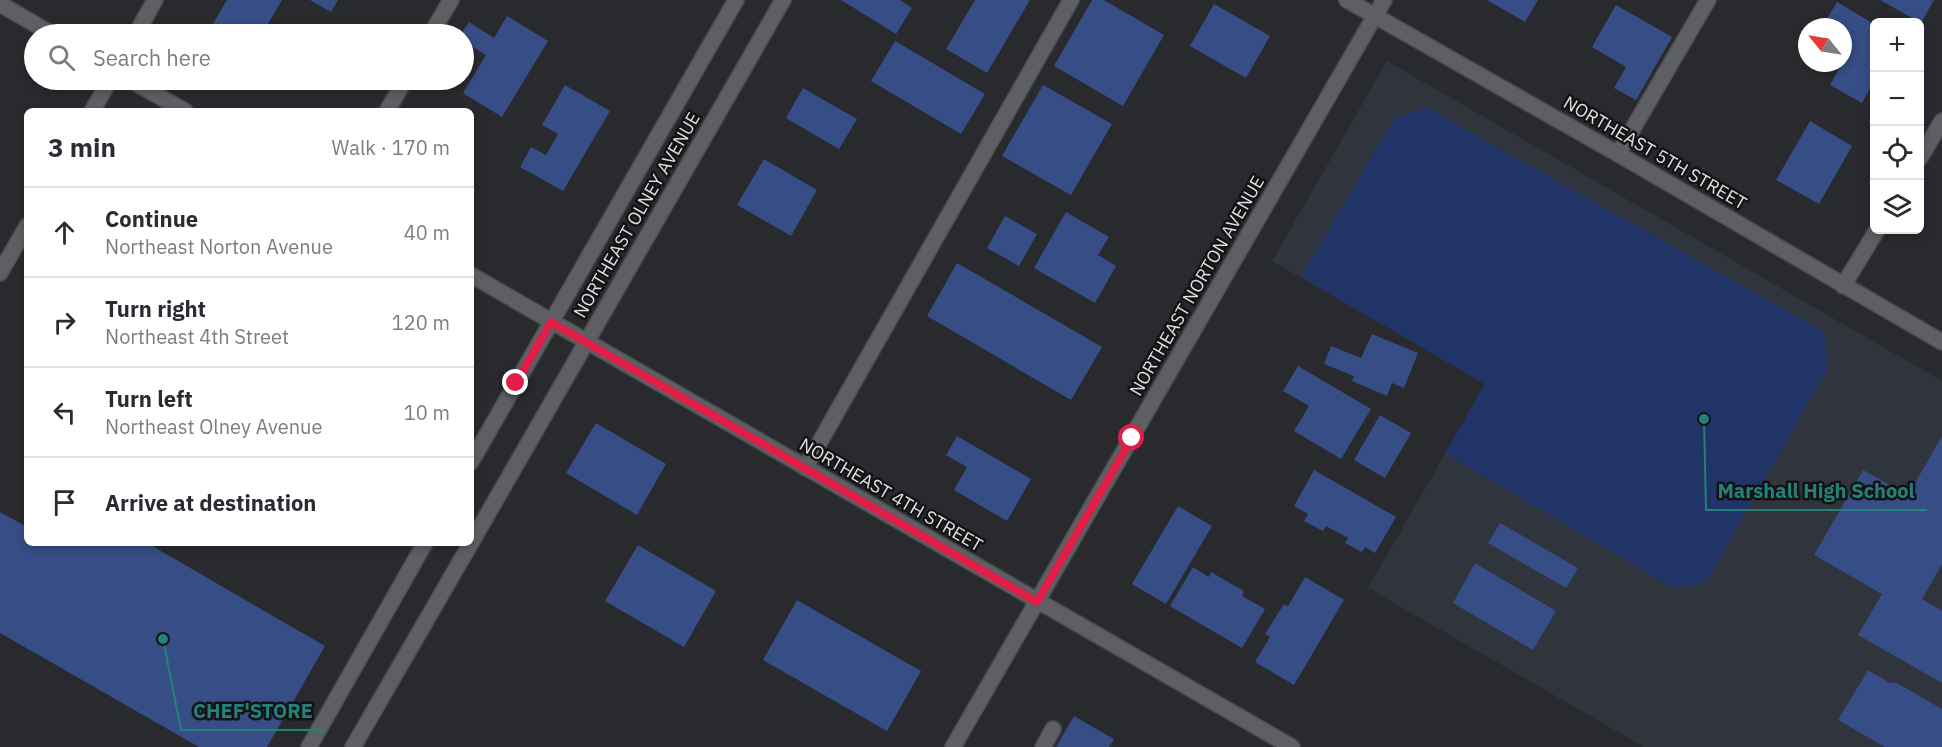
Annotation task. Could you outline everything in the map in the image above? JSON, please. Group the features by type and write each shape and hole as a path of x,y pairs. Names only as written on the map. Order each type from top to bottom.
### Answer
{"street":[{"path":"142,24 156,0"},
{"path":"437,24 451,0"},
{"name":"NORTHEAST OLNEY AVENUE","path":"474,457 736,0"},
{"name":"NORTHEAST OLNEY AVENUE","path":"474,538 783,0"},
{"path":"805,468 1071,0"},
{"name":"NORTHEAST 5TH STREET","path":"1347,0 1942,342"},
{"name":"NORTHEAST NORTON AVENUE","path":"953,747 1384,0"},
{"path":"1618,154 1708,0"},
{"path":"0,4 35,24"},
{"path":"95,108 105,90"},
{"path":"148,90 180,108"},
{"path":"389,108 399,90"},
{"path":"1924,151 1942,121"},
{"path":"0,273 24,231"},
{"path":"1843,286 1875,234"},
{"name":"NORTHEAST 4TH STREET","path":"474,277 1292,747"},
{"path":"309,747 423,546"},
{"name":"NORTHEAST OLNEY AVENUE","path":"353,747 469,546"},
{"path":"1043,747 1053,729"}],"shaded area":[{"path":"1387,61 1942,381 1942,747 1644,747 1368,588 1485,384 1272,261"},
{"path":"1426,107 1824,332 1828,368 1706,582 1673,588 1445,453 1485,384 1301,277 1393,120"}],"building":[{"path":"227,0 282,0 268,24 213,24"},
{"path":"310,0 338,0 331,12"},
{"path":"841,0 900,0 912,8 896,34"},
{"path":"975,0 1030,0 987,73 946,49"},
{"path":"1092,0 1104,0 1164,35 1123,106 1054,66"},
{"path":"1487,0 1538,0 1525,22"},
{"path":"1880,0 1934,0 1924,18 1912,18"},
{"path":"1837,2 1870,22 1870,88 1862,103 1830,85 1837,72 1852,72 1852,18 1827,18"},
{"path":"1214,4 1270,36 1246,78 1190,46"},
{"path":"1616,5 1672,37 1636,100 1614,88 1626,67 1592,47"},
{"path":"507,16 548,41 502,117 463,93 465,90 474,90 474,75 486,55 474,48 474,25 494,38"},
{"path":"895,41 985,94 961,134 871,81"},
{"path":"565,85 610,111 563,191 520,167 531,147 546,155 558,134 542,125"},
{"path":"1043,85 1112,124 1071,195 1002,156"},
{"path":"803,88 857,119 839,149 786,118"},
{"path":"1810,121 1852,146 1819,204 1776,180"},
{"path":"764,159 817,190 791,236 737,205"},
{"path":"1066,212 1109,237 1098,255 1116,266 1095,303 1034,268"},
{"path":"1005,216 1037,234 1019,266 987,248"},
{"path":"957,263 1102,347 1071,400 927,316"},
{"path":"1372,334 1418,353 1404,388 1392,383 1387,396 1352,381 1354,376 1324,364 1331,346 1361,358"},
{"path":"1298,366 1371,409 1341,459 1294,431 1309,406 1283,391"},
{"path":"1380,415 1411,433 1385,478 1354,460"},
{"path":"596,423 666,464 637,515 566,473"},
{"path":"957,436 1031,479 1007,521 954,490 967,467 946,455"},
{"path":"1942,436 1942,564 1922,599 1942,611 1942,683 1858,635 1882,594 1814,555 1863,470 1908,495"},
{"path":"1314,470 1396,517 1375,553 1365,547 1362,552 1345,543 1348,538 1326,526 1323,531 1304,521 1308,514 1294,506"},
{"path":"1178,506 1212,526 1166,604 1132,584"},
{"path":"0,512 24,525 24,546 152,546 325,646 267,747 199,747 0,633"},
{"path":"1500,523 1578,568 1566,588 1488,543"},
{"path":"638,545 716,591 684,647 605,601"},
{"path":"1475,563 1556,611 1533,650 1453,603"},
{"path":"1193,567 1209,577 1211,572 1244,591 1242,596 1265,609 1242,648 1170,606"},
{"path":"1305,577 1344,600 1294,685 1255,662 1270,637 1265,634 1284,604 1288,606"},
{"path":"797,600 921,671 887,731 763,660"},
{"path":"1868,670 1890,683 1895,682 1942,709 1942,747 1885,747 1838,720"},
{"path":"1074,716 1114,739 1109,747 1056,747"}],"place":[{"name":"Marshall High School","path":"1704,419"},
{"name":"CHEF'STORE","path":"163,639"}],"route":[{"path":"516,383 551,322 1037,602 1132,438"}]}
